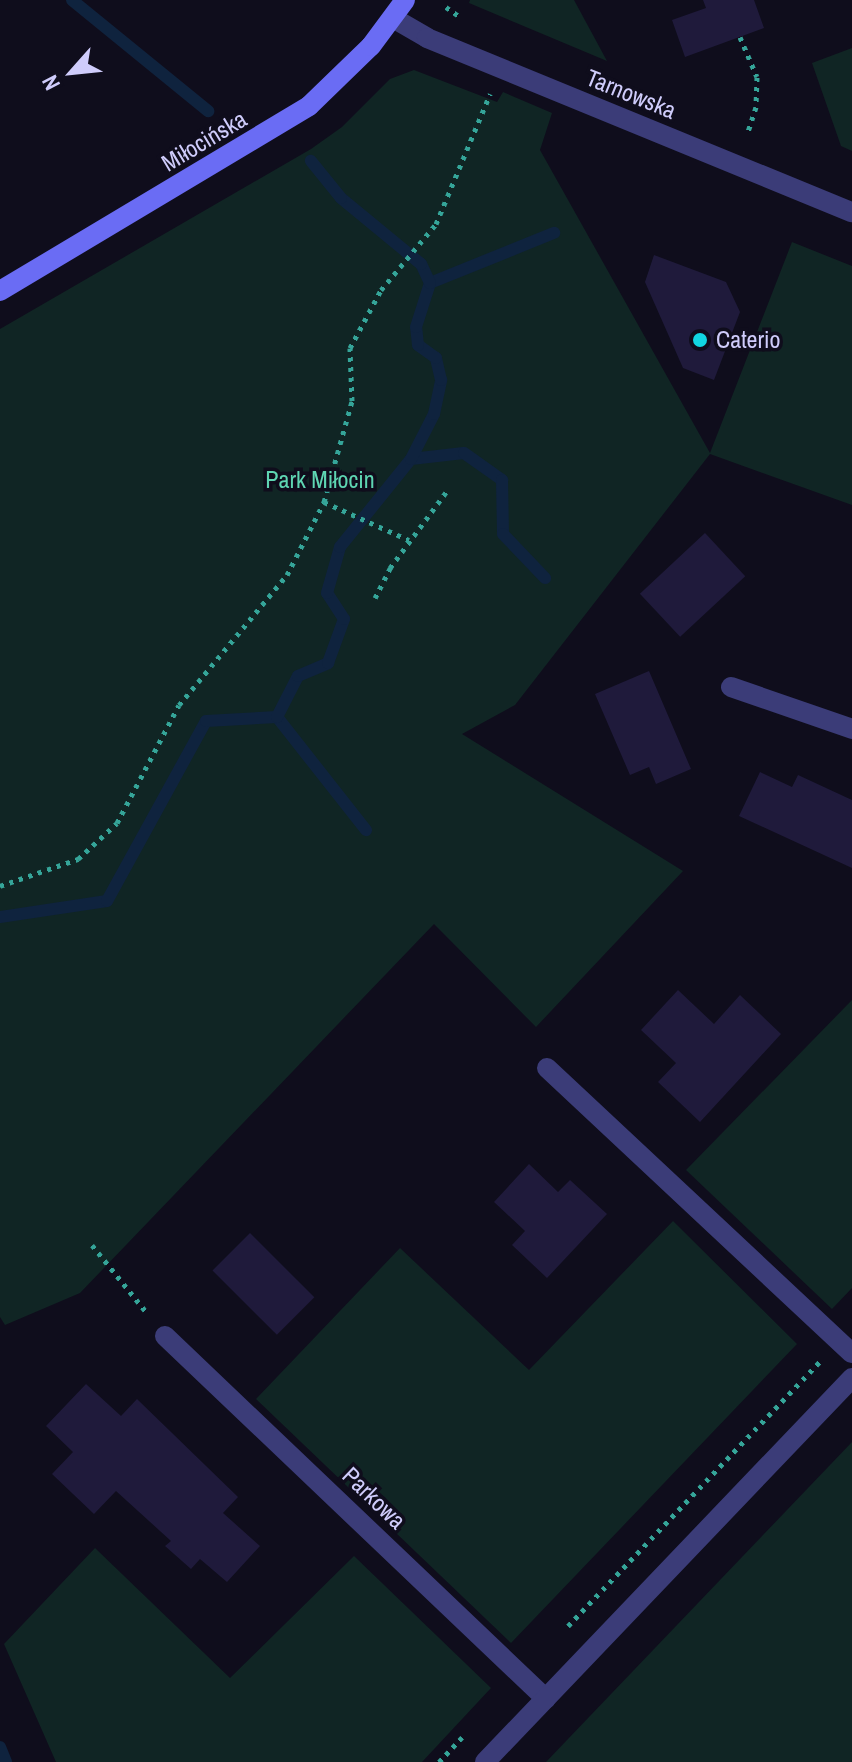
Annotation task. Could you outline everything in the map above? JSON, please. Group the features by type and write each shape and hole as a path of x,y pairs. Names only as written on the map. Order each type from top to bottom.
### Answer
{"street":[{"name":"Miłocińska","path":"0,291 309,106 393,18 405,0"},
{"name":"Tarnowska","path":"393,18 427,38 852,212"},
{"path":"731,687 852,729"},
{"path":"547,1068 852,1353"},
{"name":"Parkowa","path":"165,1336 546,1699"},
{"path":"485,1762 852,1378"}],"path":[{"path":"740,37 757,77 756,107 747,134"},
{"path":"0,886 78,859 117,823 179,705 287,575 324,502 352,401 350,348 397,270 436,224 491,91 477,85"},
{"path":"375,598 409,540 447,491"},
{"path":"324,502 409,540"},
{"path":"92,1245 165,1336"},
{"path":"565,1629 824,1356"}],"green space":[{"path":"470,0 574,0 607,61 469,3"},
{"path":"852,48 852,151 841,146 812,63"},
{"name":"Park Miłocin","path":"414,70 497,102 503,92 552,113 540,150 710,453 792,242 852,266 852,505 710,454 515,705 462,734 683,871 536,1027 434,924 80,1293 5,1325 0,1317 0,329 311,149 342,127 390,79"},
{"path":"852,1000 852,1288 832,1309 686,1170"},
{"path":"673,1221 797,1344 511,1643 256,1399 400,1248 529,1370"},
{"path":"852,1442 852,1762 546,1762"},
{"path":"95,1548 230,1678 354,1556 491,1688 422,1762 56,1762 4,1644"}],"building":[{"path":"703,0 754,0 764,28 685,57 672,20 706,8"},
{"name":"Caterio","path":"654,255 726,282 740,312 714,380 683,368 645,282"},
{"path":"705,533 745,576 680,637 640,594"},
{"path":"649,671 691,769 656,784 649,767 630,775 595,694"},
{"path":"760,772 792,787 798,775 852,800 852,868 739,816"},
{"path":"678,990 714,1024 740,995 781,1034 700,1122 658,1082 676,1063 641,1030"},
{"path":"529,1164 558,1192 570,1180 607,1214 547,1278 512,1245 525,1231 494,1202"},
{"path":"250,1233 314,1297 277,1335 213,1270"},
{"path":"86,1384 121,1416 137,1399 238,1497 223,1513 260,1546 227,1582 200,1559 191,1569 165,1546 171,1541 116,1491 94,1514 52,1474 73,1452 46,1426"}],"waterway":[{"path":"72,0 208,111"},
{"path":"0,917 107,901 206,721 277,717 298,676 328,663 344,619 327,593 340,547 411,459 434,414 441,380 436,358 418,345 416,327 430,283 421,264 341,198 311,161"},
{"path":"430,283 554,233"},
{"path":"411,459 464,453 502,480 503,534 545,578"},
{"path":"277,717 366,830"},
{"path":"0,1747 6,1762"}],"place":[{"name":"Caterio","path":"700,340"}]}
